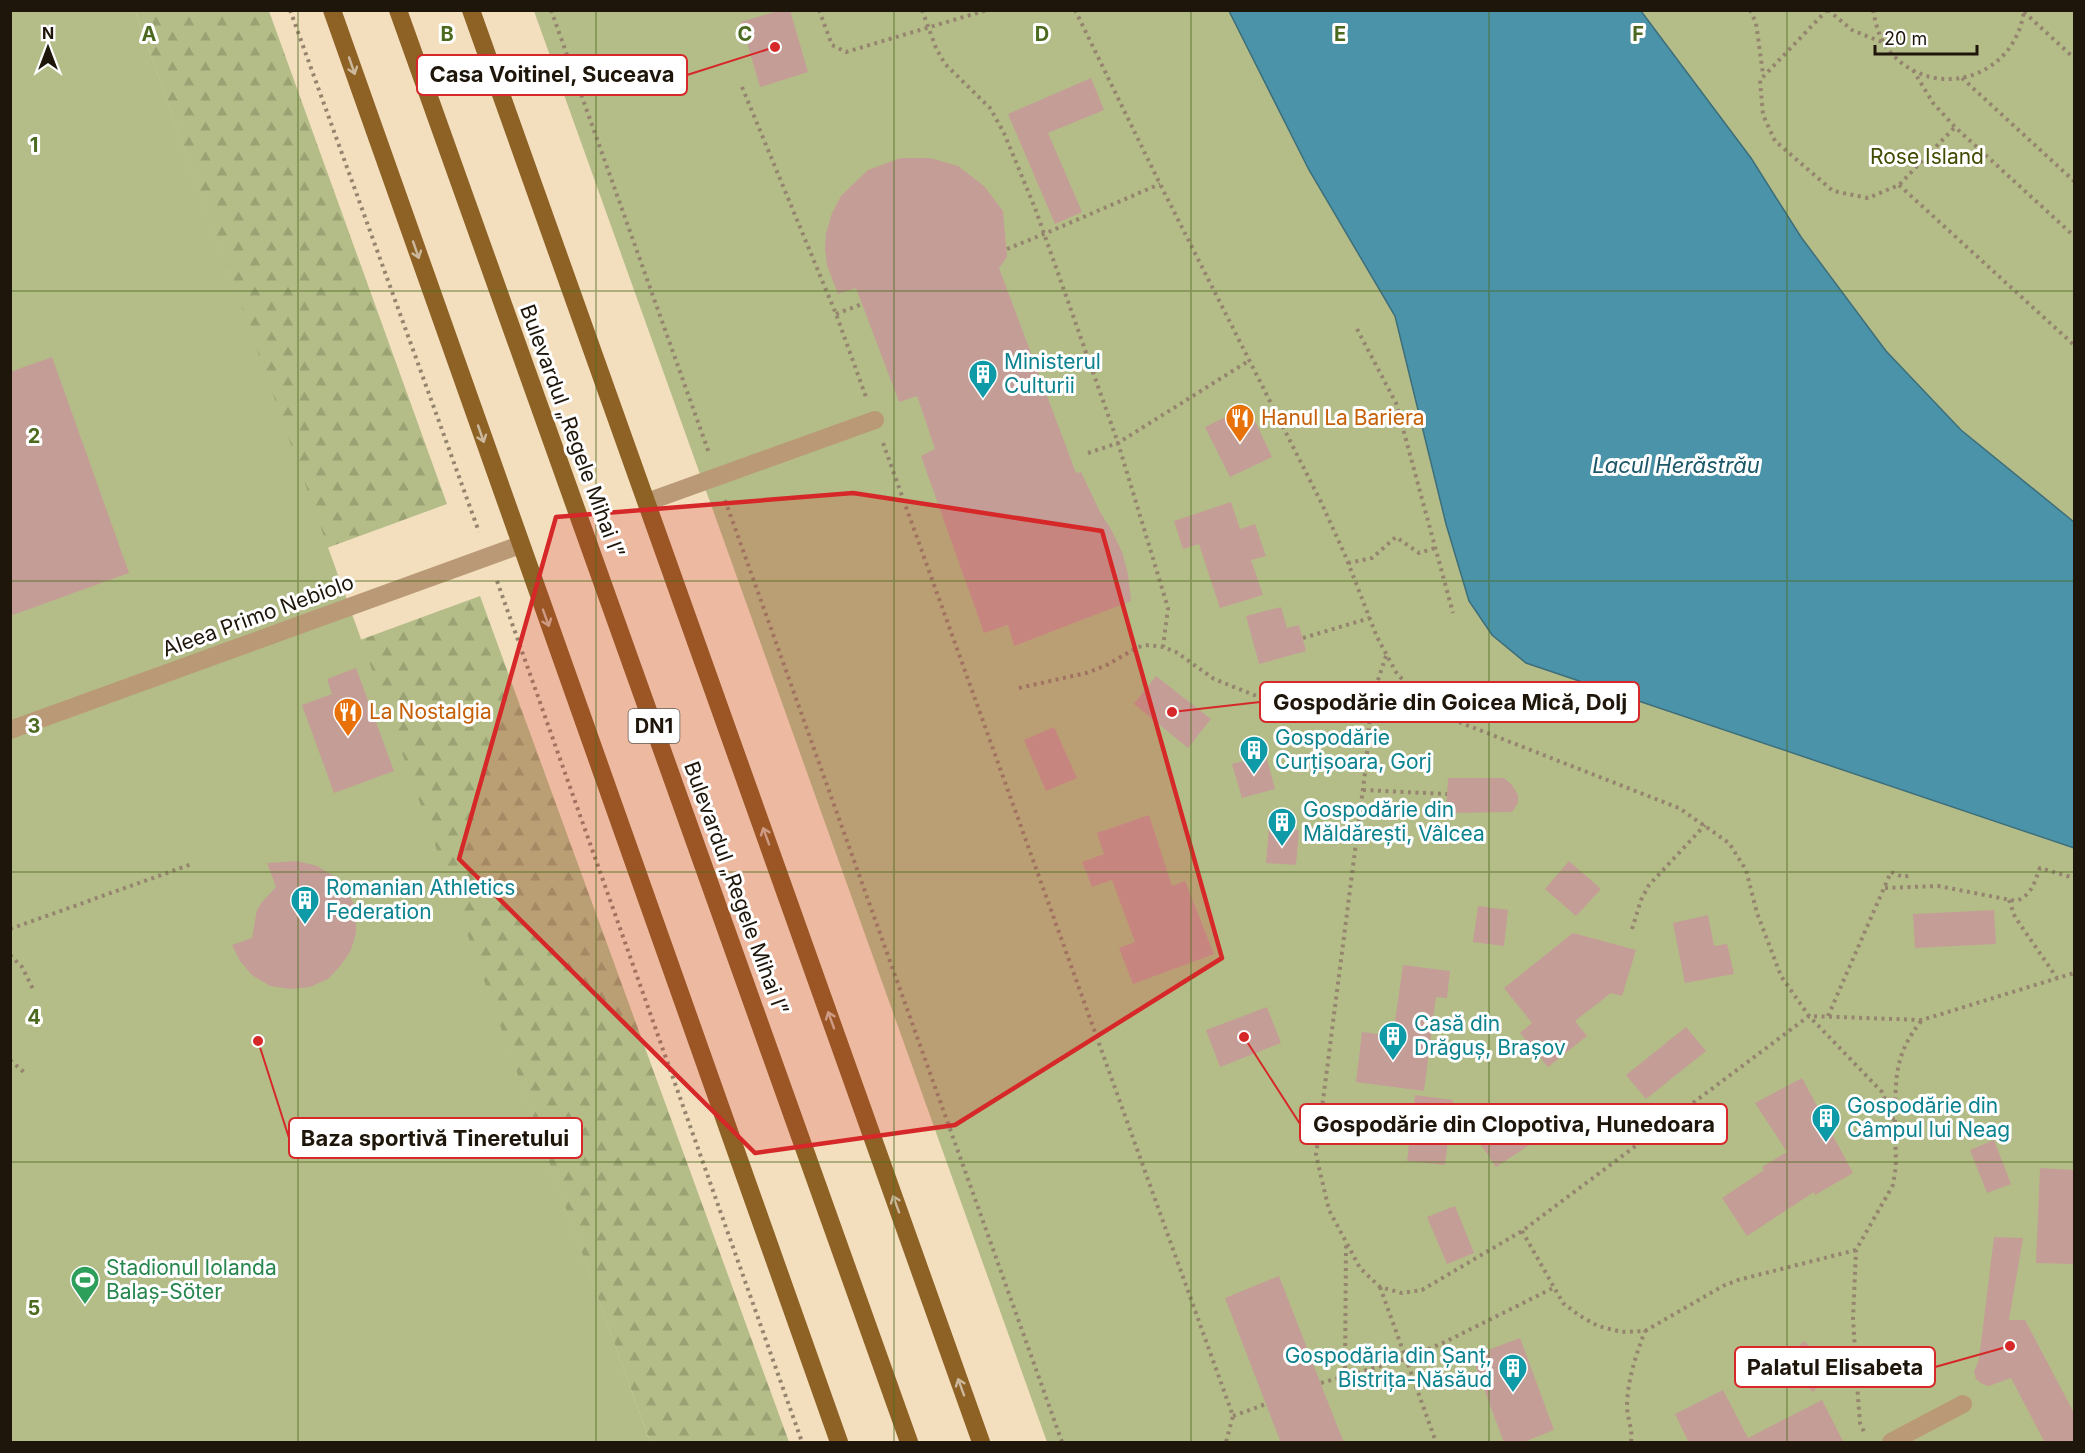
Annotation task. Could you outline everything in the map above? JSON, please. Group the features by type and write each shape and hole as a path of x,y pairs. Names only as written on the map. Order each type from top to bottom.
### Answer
{"main road":[{"path":"332,10 839,1443"},
{"name":"Bulevardul „Regele Mihai I”","path":"398,10 909,1443"},
{"path":"471,10 981,1443"}],"street":[{"path":"647,502 875,420"},
{"name":"Aleea Primo Nebiolo","path":"10,730 520,545"},
{"path":"1891,1443 1963,1404"}],"path":[{"path":"290,10 488,557 802,1443"},
{"path":"551,10 1062,1443"},
{"path":"819,10 832,45 846,52 987,10"},
{"path":"922,10 936,48 945,64 990,108 1004,133 1044,234 1118,443 1168,608 1163,647"},
{"path":"1075,10 1321,502 1370,618 1396,672 1422,700 1459,722"},
{"path":"1750,10 1756,23 1763,74"},
{"path":"1884,43 1852,30 1827,10 1763,74 1760,80 1763,115 1775,141 1833,191 1868,198 1899,185 1955,127"},
{"path":"1873,10 1878,32 1890,52 1913,70 1930,78 1954,80 1978,74 1997,63 2012,46 2022,25 2024,11"},
{"path":"2024,11 2074,58"},
{"path":"1913,70 1933,103 1955,127 2074,236"},
{"path":"1962,78 2074,182"},
{"path":"742,87 836,314 1233,1416 1226,1443"},
{"path":"1007,249 1160,184"},
{"path":"1899,185 2074,345"},
{"path":"836,314 862,304"},
{"path":"1357,329 1396,404 1453,613"},
{"path":"1088,453 1118,443 1250,360"},
{"path":"1348,563 1372,558 1396,537 1419,553 1435,548"},
{"path":"1303,638 1370,618"},
{"path":"1019,688 1086,673 1105,666 1138,647 1149,645 1163,647 1176,652 1214,679 1259,697 1309,704 1371,701 1459,722 1679,808 1729,843 1746,870 1758,913 1781,976 1809,1016 1882,1092 1895,1124"},
{"path":"1387,655 1371,701 1363,790 1316,1155 1329,1210 1360,1268 1380,1287 1436,1443"},
{"path":"1363,790 1447,794"},
{"path":"1632,929 1641,900 1649,885 1706,825"},
{"path":"10,929 192,864"},
{"path":"1885,888 1938,886 2016,901 2025,898 2031,892 2040,868 2074,878"},
{"path":"1828,1016 1891,872 1903,877 1912,876"},
{"path":"2008,900 2015,918 2057,978"},
{"path":"10,955 22,967 34,991"},
{"path":"1380,1287 1402,1293 1422,1290 1522,1231 1809,1016 1922,1020 2074,972"},
{"path":"1869,1443 1860,1423 1857,1384 1853,1318 1856,1250 1893,1185 1897,1157 1895,1124 1897,1066 1910,1035 1922,1020"},
{"path":"10,1060 26,1074"},
{"path":"1522,1231 1563,1303 1598,1326 1622,1332 1645,1330 1723,1286 1856,1250"},
{"path":"1345,1376 1346,1244"},
{"path":"1321,1383 1405,1359 1445,1342 1555,1287"},
{"path":"1631,1443 1632,1433 1627,1409 1628,1387 1632,1366 1645,1330"},
{"path":"1233,1416 1266,1404"}],"highlighted area":[{"path":"853,493 1102,531 1222,958 955,1125 755,1153 459,859 556,517"}],"green space":[{"path":"10,11 135,11 650,1442 11,1442"},
{"path":"135,11 269,11 447,504 327,548"},
{"path":"534,11 1229,11 1309,170 1395,316 1446,524 1469,601 1492,635 1526,663 2074,848 2074,1442 1047,1442"},
{"name":"Rose Island","path":"1641,11 2074,11 2074,522 1961,430 1886,351 1801,237 1751,158"},
{"path":"480,596 789,1442 650,1442 360,640"}],"water":[{"name":"Lacul Herăstrău","path":"1229,11 1641,11 1751,158 1801,237 1886,351 1961,430 2074,522 2074,848 1526,663 1492,635 1469,601 1446,524 1395,316 1309,170"}],"building":[{"path":"781,10 790,10 808,72 760,87 741,22"},
{"path":"1091,78 1104,110 1048,133 1082,212 1055,224 1008,114"},
{"name":"Ministerul Culturii","path":"901,158 930,158 958,166 984,186 1003,211 1007,257 999,268 1076,473 1081,472 1112,531 1122,552 1128,574 1131,601 1014,646 1008,625 984,633 921,456 935,449 917,396 899,402 856,288 838,294 827,265 826,233 832,213 841,196 868,170"},
{"path":"52,357 129,573 10,616 10,372"},
{"path":"1248,406 1272,457 1230,477 1205,427"},
{"path":"1231,502 1240,529 1255,524 1266,556 1251,560 1263,595 1220,608 1199,544 1183,549 1174,521"},
{"path":"1281,607 1287,628 1299,625 1306,651 1259,664 1246,616"},
{"name":"La Nostalgia","path":"356,668 394,771 334,793 302,705 332,694 327,679"},
{"path":"1156,676 1211,719 1188,748 1134,704"},
{"path":"1054,727 1077,778 1046,791 1024,740"},
{"name":"Gospodărie Curțișoara, Gorj","path":"1266,755 1275,789 1242,798 1232,764"},
{"path":"1448,778 1504,778 1518,795 1518,803 1512,812 1446,813"},
{"path":"1149,815 1172,886 1185,881 1214,954 1133,984 1119,948 1135,942 1112,880 1092,887 1082,862 1104,854 1097,833"},
{"name":"Gospodărie din Măldărești, Vâlcea","path":"1269,827 1299,830 1296,865 1266,863"},
{"name":"Romanian Athletics Federation","path":"297,861 317,866 334,876 345,889 353,902 356,933 351,950 328,979 310,987 290,989 270,986 252,975 240,961 232,945 252,938 257,910 276,887 267,863"},
{"path":"1569,861 1601,889 1576,916 1545,889"},
{"path":"1478,906 1508,910 1504,946 1473,942"},
{"path":"1994,910 1996,944 1915,948 1913,914"},
{"path":"1708,915 1714,946 1727,944 1734,974 1685,983 1673,923"},
{"path":"1573,933 1636,950 1622,996 1611,993 1575,1021 1587,1036 1548,1067 1520,1033 1532,1023 1504,988"},
{"path":"1403,965 1450,971 1447,998 1436,997 1424,1091 1356,1082 1362,1032 1393,1036"},
{"path":"1267,1007 1281,1043 1220,1067 1206,1030"},
{"path":"1686,1027 1706,1051 1646,1099 1626,1075"},
{"path":"1802,1078 1853,1173 1815,1195 1814,1192 1747,1236 1722,1198 1764,1170 1762,1167 1787,1152 1755,1103"},
{"path":"1415,1095 1453,1100 1445,1165 1407,1161"},
{"path":"1519,1106 1540,1138 1496,1167 1475,1136"},
{"path":"1994,1140 2011,1184 1987,1193 1970,1150"},
{"path":"2040,1168 2074,1170 2074,1264 2036,1263"},
{"path":"1455,1206 1474,1253 1447,1264 1427,1217"},
{"path":"1994,1237 2023,1238 2009,1320 2025,1320 2074,1413 2074,1443 2045,1443 2011,1378 1989,1386 1976,1379 1974,1372 1979,1359"},
{"path":"1279,1276 1344,1443 1281,1443 1225,1298"},
{"name":"Gospodăria din Șanț, Bistrița-Năsăud","path":"1520,1338 1554,1430 1521,1443 1504,1443 1472,1356"},
{"path":"1804,1341 1834,1369 1813,1392 1783,1364"},
{"path":"1723,1390 1748,1438 1822,1400 1844,1443 1689,1443 1675,1414"}],"place":[{"name":"Casa Voitinel, Suceava","path":"775,47"},
{"name":"Ministerul Culturii","path":"983,400"},
{"name":"Hanul La Bariera","path":"1240,444"},
{"name":"Gospodărie din Goicea Mică, Dolj","path":"1172,712"},
{"name":"La Nostalgia","path":"348,738"},
{"name":"Gospodărie Curțișoara, Gorj","path":"1254,776"},
{"name":"Gospodărie din Măldărești, Vâlcea","path":"1282,848"},
{"name":"Romanian Athletics Federation","path":"305,926"},
{"name":"Gospodărie din Clopotiva, Hunedoara","path":"1244,1037"},
{"name":"Baza sportivă Tineretului","path":"258,1041"},
{"name":"Casă din Drăguș, Brașov","path":"1393,1062"},
{"name":"Gospodărie din Câmpul lui Neag","path":"1826,1144"},
{"name":"Stadionul Iolanda Balaș-Söter","path":"85,1306"},
{"name":"Palatul Elisabeta","path":"2010,1346"},
{"name":"Gospodăria din Șanț, Bistrița-Năsăud","path":"1513,1394"}]}
